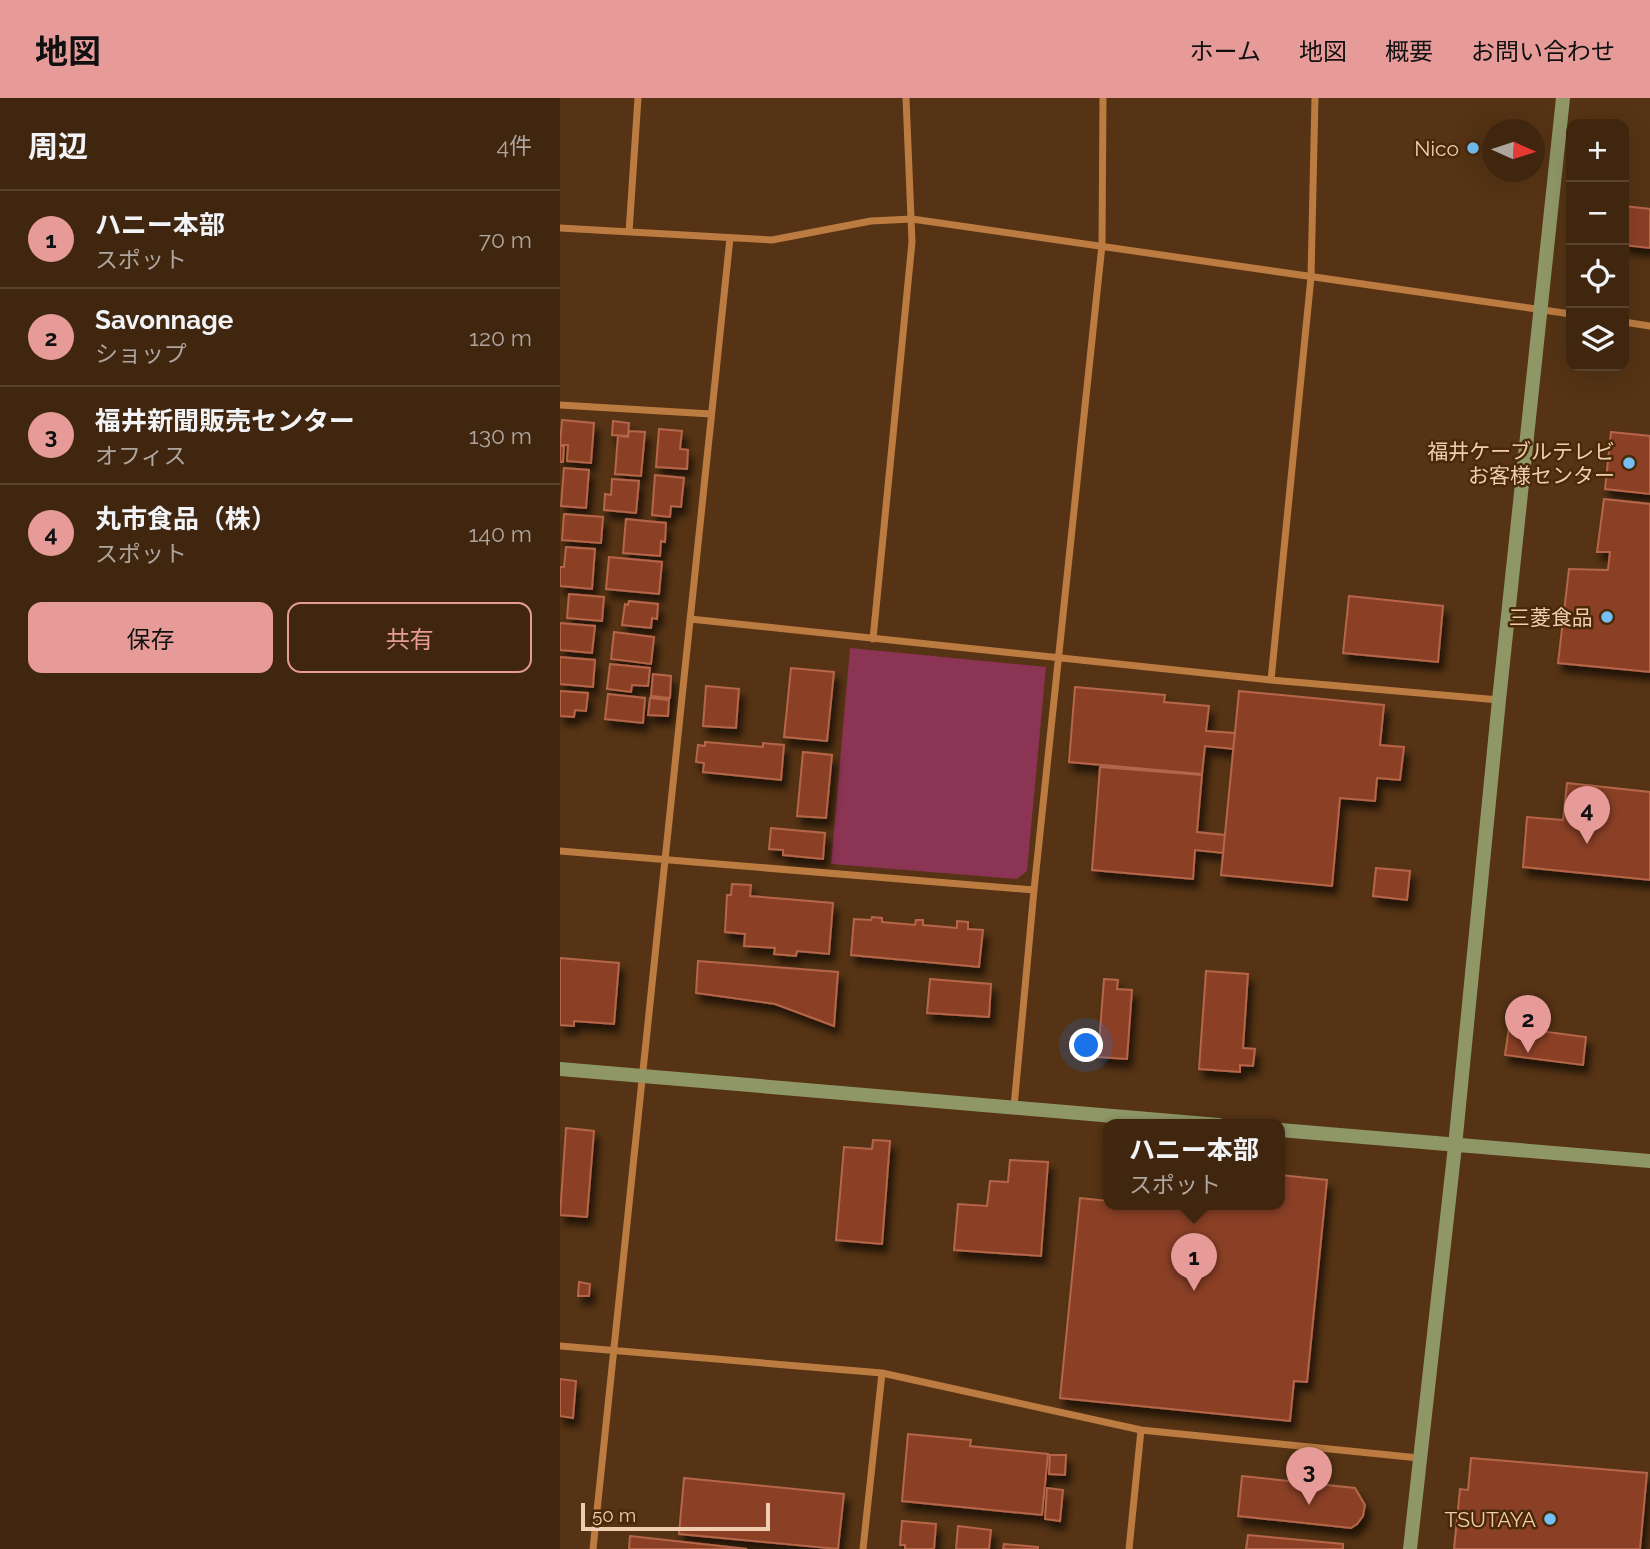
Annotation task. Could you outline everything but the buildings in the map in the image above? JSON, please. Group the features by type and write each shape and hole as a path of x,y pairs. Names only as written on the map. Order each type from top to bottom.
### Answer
{"street":[{"path":"629,232 638,98"},
{"path":"873,639 911,256 912,219 905,98"},
{"path":"1014,1107 1034,890 1102,245 1103,98"},
{"path":"1271,680 1311,277 1315,98"},
{"path":"1410,1549 1455,1146 1539,309 1563,98"},
{"path":"560,228 772,240 871,220 912,219 1566,313"},
{"path":"593,1549 730,238"},
{"path":"1629,323 1650,326"},
{"path":"560,405 711,414"},
{"path":"690,619 1271,680 1499,700"},
{"path":"560,851 1034,890"},
{"path":"560,1069 1151,1119"},
{"path":"1285,1130 1650,1161"},
{"path":"560,1346 882,1373 1141,1430 1419,1458"},
{"path":"863,1549 882,1373"},
{"path":"1129,1549 1141,1430"}],"shaded area":[{"path":"850,648 1046,667 1027,871 1017,879 831,864"}],"place":[{"name":"Nico","path":"1473,148"},
{"name":"福井ケーブルテレビ お客様センター","path":"1629,463"},
{"name":"三菱食品","path":"1607,617"},
{"name":"丸市食品（株）","path":"1587,844"},
{"name":"Savonnage","path":"1528,1053"},
{"name":"ハニー本部","path":"1194,1291"},
{"name":"福井新聞販売センター","path":"1309,1505"},
{"name":"TSUTAYA","path":"1550,1519"}]}
